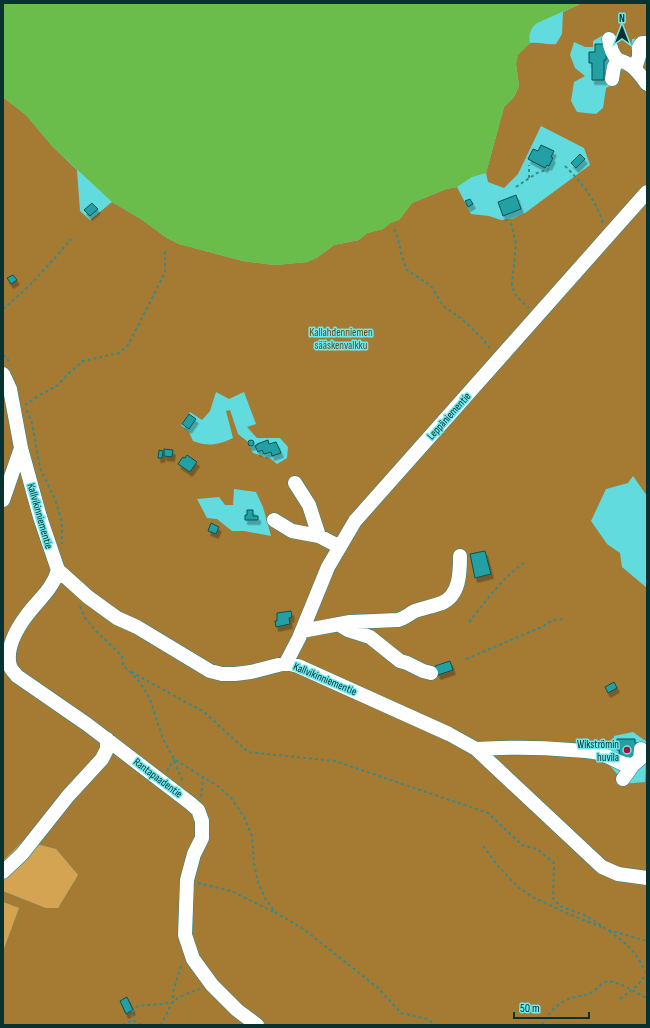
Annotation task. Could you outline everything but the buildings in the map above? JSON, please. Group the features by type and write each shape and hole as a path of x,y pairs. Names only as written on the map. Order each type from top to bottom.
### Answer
{"street":[{"path":"609,39 613,56 635,69 647,84"},
{"path":"635,69 639,56 639,47 642,43 647,43"},
{"path":"612,79 614,67 618,60"},
{"name":"Leppäniementie","path":"286,663 302,631 328,567 355,521 647,192"},
{"name":"Kallvikinniementie","path":"7,371 10,389 20,409 21,448 40,517 58,570 88,597 117,618 137,627 210,671 222,674 235,674 250,672 286,663 298,666 441,730 476,749 602,867 618,874 647,878"},
{"path":"3,500 21,448"},
{"path":"295,483 309,505 319,536"},
{"path":"274,520 292,531 319,536 340,547"},
{"path":"302,631 338,624 404,619 413,612 443,602 452,595 457,585 460,573 460,556"},
{"name":"Rantapaadentie","path":"58,570 56,579 46,593 26,615 15,636 10,647 10,667 17,676 107,740 190,802 198,810"},
{"path":"338,624 348,630 370,636 400,661 423,671 432,673"},
{"path":"3,872 22,854 68,796 102,759 107,749 107,740"},
{"path":"476,749 528,747 579,751 602,754 624,765 633,765"},
{"path":"623,779 633,765 640,759 641,749"},
{"path":"198,810 202,821 202,838 194,854 188,880 185,935 193,959 212,985 238,1010 258,1025"}],"path":[{"path":"528,179 529,165"},
{"path":"566,166 582,184 596,204 606,237"},
{"path":"516,187 537,172 549,169"},
{"path":"511,224 516,244 512,290 518,298 538,316"},
{"path":"394,229 407,270 431,286 443,306 462,319 482,338 492,350 496,362"},
{"path":"3,309 48,266 71,239"},
{"path":"20,409 58,385 83,361 119,354 128,345 165,273 165,250"},
{"path":"3,355 7,358 7,371"},
{"path":"20,409 23,399"},
{"path":"20,409 32,423 40,468 55,499 62,522 62,545"},
{"path":"469,622 495,590 515,569 525,562"},
{"path":"78,602 85,618 122,656 124,665 138,681 150,699 163,739 174,759 219,787 232,799 244,817 252,836 254,863 258,883 266,900 276,913"},
{"path":"466,659 542,627 553,620 565,619"},
{"path":"129,670 204,712 248,752 335,760 488,812 522,845 537,849 554,863 553,898 560,906 587,916 608,930 630,947 639,959 642,968 647,973 638,985 620,999"},
{"path":"198,810 203,778"},
{"path":"484,846 498,866 518,887 533,897 566,913 608,930 647,941"},
{"path":"188,880 231,891 276,913 302,928 378,988 401,1013 427,1019 436,1025"},
{"path":"160,1025 166,1018 173,1002 173,992 188,945"},
{"path":"542,1025 546,1016 560,1003 570,998 592,992 605,982 612,982 647,998"},
{"path":"141,1025 133,1020 131,1013 138,1006 173,1002 194,991 212,985"},
{"path":"123,1025 133,1020"}],"shaded area":[{"path":"3,3 582,3 537,23 533,27 529,37 530,43 518,55 516,64 519,86 514,97 504,107 486,173 472,177 457,187 446,189 412,203 399,220 391,223 383,229 367,233 359,240 334,245 318,257 307,262 275,265 243,261 179,244 167,238 141,219 112,202 53,147 26,115 3,97"},
{"path":"23,841 56,849 78,875 58,908 46,908 3,891 3,861"},
{"path":"3,902 19,908 3,951"}],"green space":[{"name":"Kallahdenniemen sääskenvalkku","path":"582,3 647,3 647,38 632,39 631,49 636,57 647,49 647,496 633,476 628,483 606,489 591,521 607,544 620,553 622,567 647,588 647,742 633,732 614,736 613,744 567,744 606,761 617,774 622,784 645,782 646,759 647,760 647,1025 3,1025 3,951 19,908 3,902 3,891 46,908 58,908 78,875 56,849 23,841 3,861 3,97 26,115 53,147 77,170 80,211 90,220 112,202 141,219 167,238 179,244 243,261 275,265 307,262 318,257 334,245 359,240 367,233 383,229 391,222 399,220 412,203 446,189 457,187 471,214 489,216 501,220 512,219 525,213 590,165 584,148 541,126 518,174 504,188 488,182 486,173 504,107 514,97 519,86 516,64 518,54 530,43 556,44 562,34 563,12","holes":["605,34 631,73 620,69 618,82 606,88 603,108 596,114 577,112 571,101 574,82 585,76 575,68 570,55 574,42 585,47 593,47 593,41","216,392 229,399 244,392 256,424 247,427 257,438 280,438 288,447 287,458 277,464 271,459 253,453 247,441 238,434 230,410 226,411 233,438 209,445 193,441 189,432 181,425 190,412 202,420 210,411","234,489 256,492 263,507 271,536 244,531 232,531 217,519 207,518 197,499 219,497 225,505 233,505"]}],"place":[{"name":"Wikströmin huvila","path":"627,750"}]}
